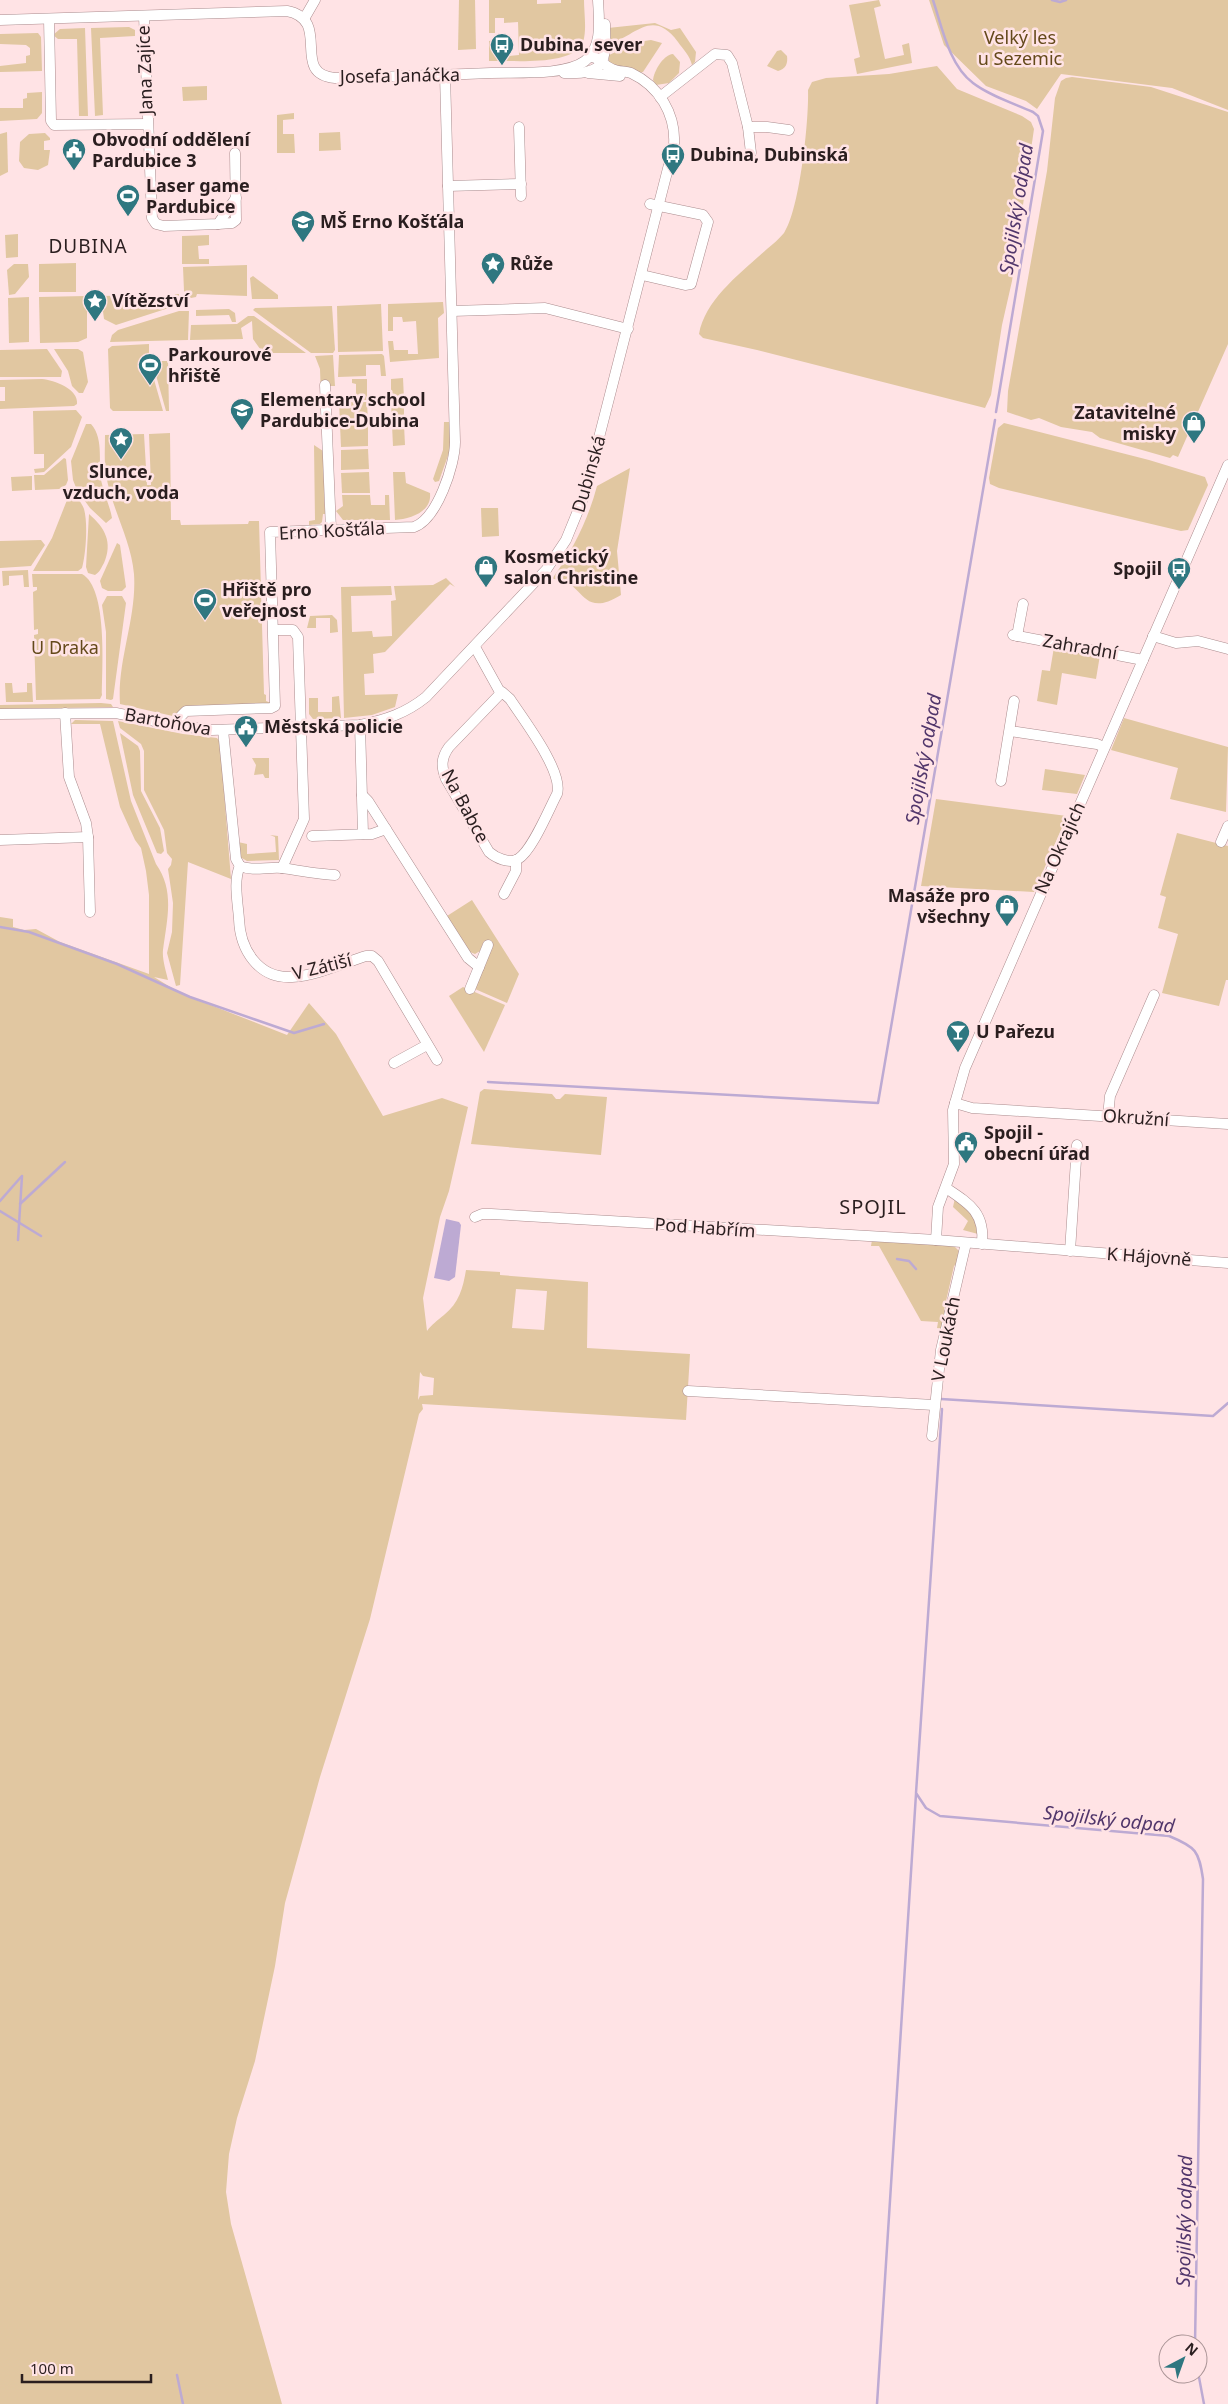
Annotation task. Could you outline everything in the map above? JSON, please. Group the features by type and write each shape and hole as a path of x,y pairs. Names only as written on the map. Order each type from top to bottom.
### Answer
{"street":[{"path":"304,19 316,0"},
{"path":"598,0 598,38 589,57 600,63 609,75"},
{"path":"588,73 600,63 605,47 604,0"},
{"name":"Jana Zajíce","path":"0,20 287,11 304,19"},
{"name":"Jana Zajíce","path":"144,16 150,212 153,221 164,226 218,224 236,198 236,153"},
{"name":"Jana Zajíce","path":"48,19 52,121 54,125 147,124"},
{"name":"Josefa Janáčka","path":"304,19 311,32 314,67 322,75 335,78 533,71 572,67 589,57"},
{"path":"660,97 713,56 723,54 729,57 748,128 751,153"},
{"name":"Dubinská","path":"302,727 360,725 393,717 417,705 436,689 546,570 571,530 584,496 642,275 655,205 675,138 671,116 660,97 645,82 630,73 612,70 600,63"},
{"name":"Josefa Janáčka","path":"533,71 588,73"},
{"path":"588,73 632,77 645,82"},
{"name":"Erno Košťála","path":"179,726 182,714 188,710 272,708 275,706 270,532 414,526 424,522 432,512 451,465 455,447 445,75"},
{"path":"748,128 767,126 789,130"},
{"path":"519,127 521,196"},
{"path":"448,186 521,184"},
{"path":"642,275 689,285 693,280 708,222 706,217 655,205"},
{"path":"452,311 544,308 628,329"},
{"path":"325,385 330,530"},
{"name":"Na Okrajích","path":"936,1240 938,1207 953,1171 955,1158 952,1119 954,1103 968,1058 1228,465"},
{"name":"Zahradní","path":"1023,604 1015,635 1143,660"},
{"path":"274,630 293,630 298,637 302,727 304,819 282,868"},
{"path":"1153,636 1176,644 1198,641 1228,649"},
{"path":"475,647 497,682 500,692 505,693 510,699 553,768 559,786 557,794 528,849 516,860 516,871 504,894"},
{"name":"Na Babce","path":"500,692 449,747 443,757 442,767 446,779 489,852 502,859 516,860"},
{"path":"1001,781 1014,701"},
{"path":"65,713 68,777 86,823 88,837 90,912"},
{"name":"Bartoňova","path":"0,714 122,713 179,726 223,730 302,727"},
{"path":"360,725 362,834"},
{"path":"223,730 236,858 240,866 248,868 282,868 310,874 335,875"},
{"path":"1010,731 1097,744 1104,747"},
{"path":"362,795 368,800 468,958 479,967"},
{"path":"1221,842 1228,826"},
{"path":"312,836 375,834 386,829"},
{"path":"0,840 88,837"},
{"name":"V Zátiší","path":"240,866 237,882 240,935 244,949 254,962 271,973 293,977 366,956 372,956 378,962 437,1060"},
{"path":"470,989 488,945"},
{"path":"1108,1116 1110,1096 1154,995"},
{"path":"394,1063 427,1045"},
{"name":"Okružní","path":"954,1103 972,1108 1228,1124"},
{"path":"1070,1251 1077,1146"},
{"path":"946,1188 972,1208 980,1218 983,1228 982,1244"},
{"name":"Pod Habřím","path":"475,1217 482,1214 491,1214 936,1240"},
{"name":"K Hájovně","path":"936,1240 1228,1263"},
{"name":"V Loukách","path":"932,1436 934,1405 942,1350 966,1243"},
{"path":"688,1391 934,1405"}],"green space":[{"path":"459,0 475,0 476,49 458,50"},
{"path":"489,0 537,0 537,4 561,3 561,0 584,0 585,27 583,42 577,50 555,59 489,61 489,41 495,40 495,51 509,51 509,56 519,55 518,22 504,23 504,18 495,18 495,33 489,33"},
{"path":"879,0 881,6 874,8 885,59 904,55 902,45 909,43 912,63 857,74 854,59 860,57 849,5"},
{"name":"Velký les u Sezemic","path":"929,0 1228,0 1228,110 1172,88 1061,74 1037,109 1026,101 986,86 944,45"},
{"path":"655,23 671,30 680,28 696,52 695,62 692,65 678,42 669,32 660,27 652,25 644,27 609,44 608,28"},
{"path":"129,27 135,30 135,36 100,38 103,115 95,116 91,28"},
{"path":"85,28 88,116 79,116 77,39 58,39 53,35 60,29"},
{"path":"38,33 41,37 42,71 0,72 0,66 26,63 26,56 30,55 30,48 26,45 0,44 0,34"},
{"path":"651,40 662,43 643,72 639,73 609,63 609,55 638,42"},
{"path":"781,50 787,56 785,67 778,71 767,66 777,51"},
{"path":"673,54 680,62 679,73 669,83 656,85 653,80 657,68 666,57"},
{"path":"937,66 957,89 1022,116 1031,122 1034,129 1012,281 1002,325 991,395 985,408 703,338 699,334 703,321 717,298 737,276 784,233 790,221 799,185 807,122 808,90 812,82 826,78 889,74"},
{"path":"1072,77 1151,87 1228,112 1228,344 1178,457 1173,455 1170,458 1100,438 1092,432 1061,427 1039,418 1031,420 1007,412 1008,391 1047,171 1055,98 1061,81"},
{"path":"207,86 207,100 183,101 182,87"},
{"path":"42,92 42,113 37,119 0,121 0,108 23,108 23,99 27,98 27,93"},
{"path":"294,113 294,119 283,120 283,134 294,134 295,153 277,153 277,115"},
{"path":"7,132 8,172 0,176 0,134"},
{"path":"340,132 341,150 319,151 319,133"},
{"path":"45,133 50,138 50,140 44,141 44,150 50,150 48,165 38,170 24,168 19,161 20,142 29,134"},
{"path":"18,234 18,257 6,258 5,235"},
{"path":"209,235 209,245 198,246 199,259 209,259 209,264 182,264 182,236"},
{"path":"76,263 76,292 39,292 39,264"},
{"path":"14,264 28,264 29,277 15,294 9,295 7,270"},
{"path":"247,265 247,296 197,294 196,297 191,298 184,291 183,267"},
{"path":"253,276 278,295 278,299 252,299 250,278"},
{"path":"175,294 179,294 178,305 116,325 104,319 101,296 155,295 161,296 161,306 174,306"},
{"path":"85,296 87,298 87,338 78,342 40,343 39,297"},
{"path":"29,297 29,342 9,343 8,298"},
{"path":"443,302 444,313 438,318 439,358 390,362 388,341 393,341 394,350 408,350 408,354 418,354 416,321 403,322 402,317 393,317 393,331 388,331 388,304"},
{"path":"381,304 383,351 338,352 337,306"},
{"path":"332,306 335,350 333,353 311,353 253,310 255,308"},
{"path":"229,309 235,313 236,322 232,322 229,315 196,316 196,310"},
{"path":"179,311 189,311 188,340 110,342 112,335 118,330"},
{"path":"248,316 254,316 306,353 263,353 253,339 252,321 241,328 243,339 190,340 191,325 237,324"},
{"path":"149,344 149,362 163,411 113,411 110,408 108,349 112,346"},
{"path":"47,349 62,371 61,377 0,377 0,350"},
{"path":"54,349 78,349 83,352 88,382 83,393 79,393 72,386 68,371"},
{"path":"382,354 384,356 386,376 381,376 380,365 366,365 366,376 338,377 339,355"},
{"path":"333,355 335,386 329,386 321,397 320,369 315,356"},
{"path":"152,361 168,361 169,411 166,411"},
{"path":"403,378 404,399 391,399 391,379"},
{"path":"42,379 65,386 74,394 77,404 74,406 0,409 0,401 5,401 5,387 0,387 0,380"},
{"path":"352,379 367,379 367,400 353,400 353,394 356,394 356,384 352,383"},
{"path":"404,401 404,422 392,422 391,402"},
{"path":"339,402 367,402 368,423 340,423"},
{"path":"76,410 82,417 71,447 44,472 35,473 34,469 44,468 44,454 34,454 33,411"},
{"path":"444,422 450,422 450,450 439,481 435,482 433,479 443,450"},
{"path":"1004,423 1149,460 1205,477 1208,485 1188,530 1181,531 999,488 990,484 989,478 998,428"},
{"path":"86,424 91,424 98,437 102,484 112,518 106,523 90,508 77,490 73,480 71,461"},
{"path":"340,425 368,425 368,446 341,447"},
{"path":"392,425 404,425 405,445 393,446"},
{"name":"Hřiště pro veřejnost","path":"170,433 171,520 180,520 181,525 248,524 249,521 259,521 264,694 266,695 266,701 271,703 177,717 120,704 121,671 133,607 134,574 129,548 112,499 106,474 105,435 144,434 147,485 151,485 149,434"},
{"path":"314,445 323,451 325,514 323,514 320,524 309,525 309,521 315,520"},
{"path":"368,449 369,469 341,470 341,450"},
{"path":"64,458 66,459 68,480 66,485 59,489 35,490 34,475 44,475"},
{"path":"630,468 617,551 621,595 607,602 597,603 589,601 563,580 552,579 567,557 579,534 597,486"},
{"path":"369,472 370,493 342,493 341,473"},
{"path":"393,472 405,472 406,483 430,493 430,500 424,510 413,516 395,520"},
{"path":"32,476 32,490 12,491 11,477"},
{"path":"73,493 84,509 86,522 85,555 82,568 78,571 33,571 52,538 69,495"},
{"path":"342,495 370,495 371,505 385,505 385,495 389,495 390,520 343,520 336,511 343,506"},
{"path":"481,508 498,508 499,536 482,537"},
{"path":"89,514 103,530 108,548 104,563 95,575 88,573 86,567"},
{"path":"41,540 45,545 31,566 0,568 0,541"},
{"path":"117,543 120,545 126,587 122,591 108,591 102,588 100,581"},
{"path":"28,570 29,587 24,587 23,575 9,576 9,585 3,586 2,571"},
{"name":"U Draka","path":"32,574 82,574 90,582 96,595 102,630 102,695 100,699 36,700 34,635 38,634 38,629 34,630 33,592 37,590 37,587 33,587"},
{"path":"446,578 455,587 450,584 385,652 373,654 374,673 364,674 365,695 398,694 395,707 372,715 344,718 341,587 391,586 392,595 351,596 352,632 372,631 373,637 392,636 391,601 396,600 394,586 433,585"},
{"path":"107,596 122,596 126,603 113,699 111,700 106,699 106,632 102,605"},
{"path":"332,615 337,620 338,632 330,633 330,618 316,618 316,628 307,628 310,616"},
{"path":"1054,647 1100,655 1096,679 1062,673 1057,705 1037,701 1042,670 1050,671"},
{"path":"5,683 12,683 13,693 27,692 27,683 32,683 33,702 6,702"},
{"path":"339,696 341,718 313,719 309,714 309,698 318,698 318,712 332,712 332,697"},
{"path":"111,704 113,707 0,709 0,705"},
{"path":"1124,718 1228,747 1226,812 1170,799 1178,768 1111,750"},
{"path":"75,720 113,721 131,801 166,884 168,895 168,916 163,954 168,980 154,977 180,993 287,1035 309,1003 336,1034 383,1116 442,1098 468,1107 449,1191 440,1217 423,1298 427,1331 457,1300 462,1289 466,1270 500,1272 500,1275 588,1282 587,1348 690,1354 686,1420 422,1404 423,1409 419,1414 370,1619 320,1777 285,1903 275,1966 255,2061 237,2118 229,2154 226,2192 231,2224 282,2404 0,2404 0,917 13,919 13,927 24,930 36,929 60,942 149,974 149,895 141,848 135,840 120,807 100,724 71,724","holes":["516,1289 547,1291 544,1330 512,1328","420,1372 423,1376 434,1378 433,1395 420,1396 418,1400"]},
{"path":"118,721 183,734 217,738 220,742 231,879 188,862 180,985 176,986 167,953 172,932 173,903 168,869 172,859 167,853 164,830 144,790 144,751 141,744 120,728"},
{"path":"120,733 138,746 140,751 141,791 160,828 164,851 161,854 157,853 133,795"},
{"path":"252,758 269,758 269,778 265,778 263,774 254,775 256,765"},
{"path":"1045,769 1085,775 1077,794 1042,790"},
{"path":"936,799 1067,816 1034,892 921,886"},
{"path":"1177,833 1228,846 1228,980 1226,980 1219,1006 1162,993 1178,934 1158,928 1166,897 1160,895"},
{"path":"270,835 278,836 279,860 247,861 240,857 238,842 247,844 247,854 276,852 275,837"},
{"path":"472,900 519,974 507,1003 475,989 493,946 484,941 480,951 475,954 470,952 447,916"},
{"path":"463,987 505,1005 484,1052 449,996"},
{"path":"484,1089 552,1094 556,1099 560,1099 565,1094 607,1097 601,1155 471,1144 480,1092"},
{"path":"955,1198 971,1213 976,1222 978,1234 963,1230 968,1221 953,1207"},
{"path":"872,1240 953,1245 961,1253 959,1262 954,1266 944,1310 947,1313 942,1329 937,1328 938,1322 921,1321 879,1246 871,1246"}],"shaded area":[{"path":"446,1219 459,1222 461,1225 455,1277 449,1281 434,1278"}],"waterway":[{"name":"Spojilský odpad","path":"933,0 947,45 965,75 987,92 1033,112 1038,116 1043,131 996,412"},
{"path":"1052,0 1060,2 1066,0"},
{"name":"Spojilský odpad","path":"488,1082 878,1103 995,420"},
{"path":"0,927 29,932 117,964 190,997 294,1033 324,1024"},
{"path":"20,1204 65,1162"},
{"path":"18,1240 22,1176"},
{"path":"0,1201 21,1177"},
{"path":"0,1211 41,1236"},
{"path":"897,1259 909,1261 916,1269"},
{"path":"941,1399 1213,1416 1228,1403"},
{"name":"Spojilský odpad","path":"942,1409 916,1793 926,1808 940,1816 1169,1836 1191,1847 1200,1862 1203,1879 1195,2334"},
{"path":"877,2404 916,1794"},
{"path":"177,2375 183,2404"},
{"name":"Spojilský odpad","path":"1200,2384 1204,2404"}],"place":[{"name":"Dubina, sever","path":"502,66"},
{"name":"Obvodní oddělení Pardubice 3","path":"74,171"},
{"name":"Dubina, Dubinská","path":"673,176"},
{"name":"Laser game Pardubice","path":"128,217"},
{"name":"MŠ Erno Košťála","path":"303,243"},
{"name":"Růže","path":"493,285"},
{"name":"Vítězství","path":"95,322"},
{"name":"Parkourové hřiště","path":"150,386"},
{"name":"Elementary school Pardubice-Dubina","path":"242,431"},
{"name":"Zatavitelné misky","path":"1194,444"},
{"name":"Slunce, vzduch, voda","path":"121,460"},
{"name":"Kosmetický salon Christine","path":"486,588"},
{"name":"Spojil","path":"1179,590"},
{"name":"Hřiště pro veřejnost","path":"205,621"},
{"name":"Městská policie","path":"246,748"},
{"name":"Masáže pro všechny","path":"1007,927"},
{"name":"U Pařezu","path":"958,1053"},
{"name":"Spojil - obecní úřad","path":"966,1164"}],"district":[{"name":"DUBINA","path":"88,246"},
{"name":"SPOJIL","path":"873,1207"}]}
